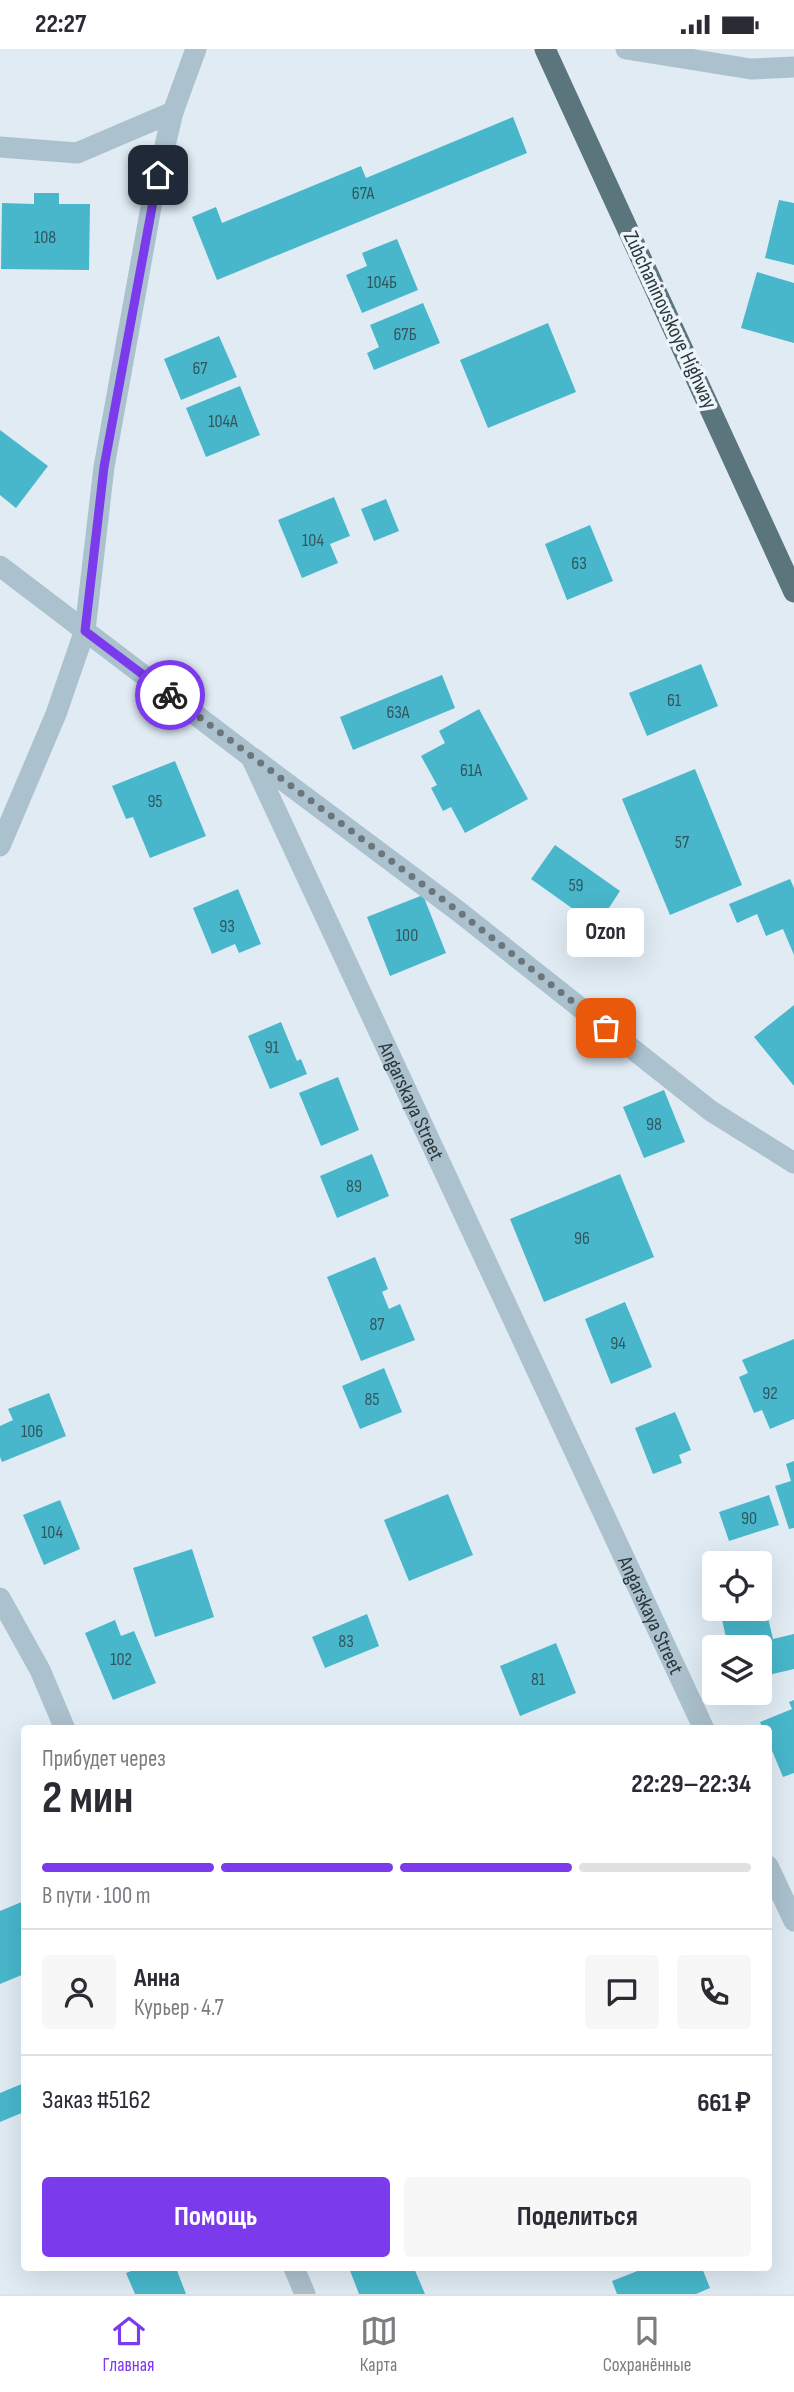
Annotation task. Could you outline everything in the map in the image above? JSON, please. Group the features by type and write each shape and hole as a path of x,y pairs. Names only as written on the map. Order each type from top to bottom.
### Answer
{"main road":[{"name":"Zubchaninovskoye Highway","path":"545,49 794,592"}],"street":[{"path":"0,846 56,714 85,631 104,467 153,196 173,112 196,49"},
{"path":"626,49 751,69 794,67"},
{"path":"0,147 76,153 173,112"},
{"name":"Angarskaya Street","path":"0,566 251,757 702,1725"},
{"path":"251,757 458,911 711,1111 794,1163"},
{"path":"0,1598 40,1670 63,1725"},
{"path":"772,1874 794,1921"},
{"path":"295,2271 305,2294"}],"building":[{"path":"513,117 527,153 217,280 192,217 216,207 222,223 361,166 366,178"},
{"path":"34,193 59,193 59,204 90,204 89,270 1,269 2,203 34,204"},
{"path":"779,200 794,203 794,265 765,258"},
{"path":"397,239 418,290 362,313 346,275 367,266 362,253"},
{"path":"757,272 794,283 794,343 741,328"},
{"path":"423,303 440,343 374,370 367,353 379,347 370,325"},
{"path":"548,323 576,392 488,428 460,360"},
{"path":"219,336 237,377 181,400 164,359"},
{"path":"240,386 260,435 206,457 186,408"},
{"path":"0,430 48,466 16,508 0,495"},
{"path":"334,497 350,536 330,544 338,563 302,578 278,520"},
{"path":"386,499 399,531 374,541 361,509"},
{"path":"590,525 613,581 567,600 545,544"},
{"path":"701,664 718,706 647,736 629,693"},
{"path":"442,675 455,708 353,750 340,717"},
{"path":"479,709 528,799 465,833 451,807 443,811 431,788 437,785 421,756 445,743 439,731"},
{"path":"175,761 206,836 150,858 133,817 126,819 112,786"},
{"path":"695,769 742,885 670,915 622,799"},
{"path":"555,845 620,891 597,926 531,879"},
{"path":"790,879 794,888 794,955 783,929 766,936 757,914 737,923 729,904"},
{"path":"238,889 261,944 239,953 235,944 212,954 193,908"},
{"path":"423,895 446,953 390,976 367,917"},
{"path":"794,1005 794,1086 754,1037"},
{"path":"281,1022 297,1061 301,1059 307,1074 270,1089 248,1036"},
{"path":"338,1077 359,1130 321,1146 299,1093"},
{"path":"664,1090 685,1142 644,1158 623,1107"},
{"path":"372,1154 389,1196 337,1218 320,1176"},
{"path":"620,1174 654,1257 544,1302 510,1219"},
{"path":"375,1257 388,1289 382,1292 389,1309 400,1304 415,1340 361,1361 327,1277"},
{"path":"625,1302 652,1367 611,1384 585,1319"},
{"path":"794,1339 794,1419 770,1429 762,1410 754,1413 739,1377 748,1373 742,1360"},
{"path":"384,1368 402,1412 360,1429 342,1386"},
{"path":"49,1393 66,1436 2,1462 0,1426 13,1420 8,1409"},
{"path":"675,1412 691,1450 679,1455 682,1463 653,1474 635,1428"},
{"path":"794,1461 794,1528 789,1529 775,1486 791,1481 786,1464"},
{"path":"448,1494 473,1555 409,1581 384,1520"},
{"path":"769,1495 779,1525 729,1541 719,1512"},
{"path":"60,1500 80,1549 44,1565 23,1515"},
{"path":"192,1549 214,1617 155,1637 133,1568"},
{"path":"367,1614 379,1646 325,1668 312,1637"},
{"path":"115,1620 121,1636 134,1631 156,1683 113,1700 85,1633"},
{"path":"722,1621 769,1621 773,1639 794,1634 794,1669 772,1674 772,1635 725,1635"},
{"path":"556,1643 576,1693 520,1716 500,1666"},
{"path":"794,1700 794,1773 783,1777 772,1751 772,1725 761,1725 760,1722 792,1709 789,1702"},
{"path":"21,1902 21,1975 0,1984 0,1911"},
{"path":"21,2084 21,2113 0,2122 0,2093"},
{"path":"177,2271 186,2294 135,2294 126,2273"},
{"path":"350,2271 415,2271 425,2294 359,2294"},
{"path":"637,2271 703,2271 710,2288 696,2294 617,2294 612,2281"}],"way so far":[{"path":"170,695 458,911 606,1028"}],"place":[{"name":"Ozon","path":"606,1028"}],"route":[{"path":"158,175 104,467 85,631 170,695"}]}
